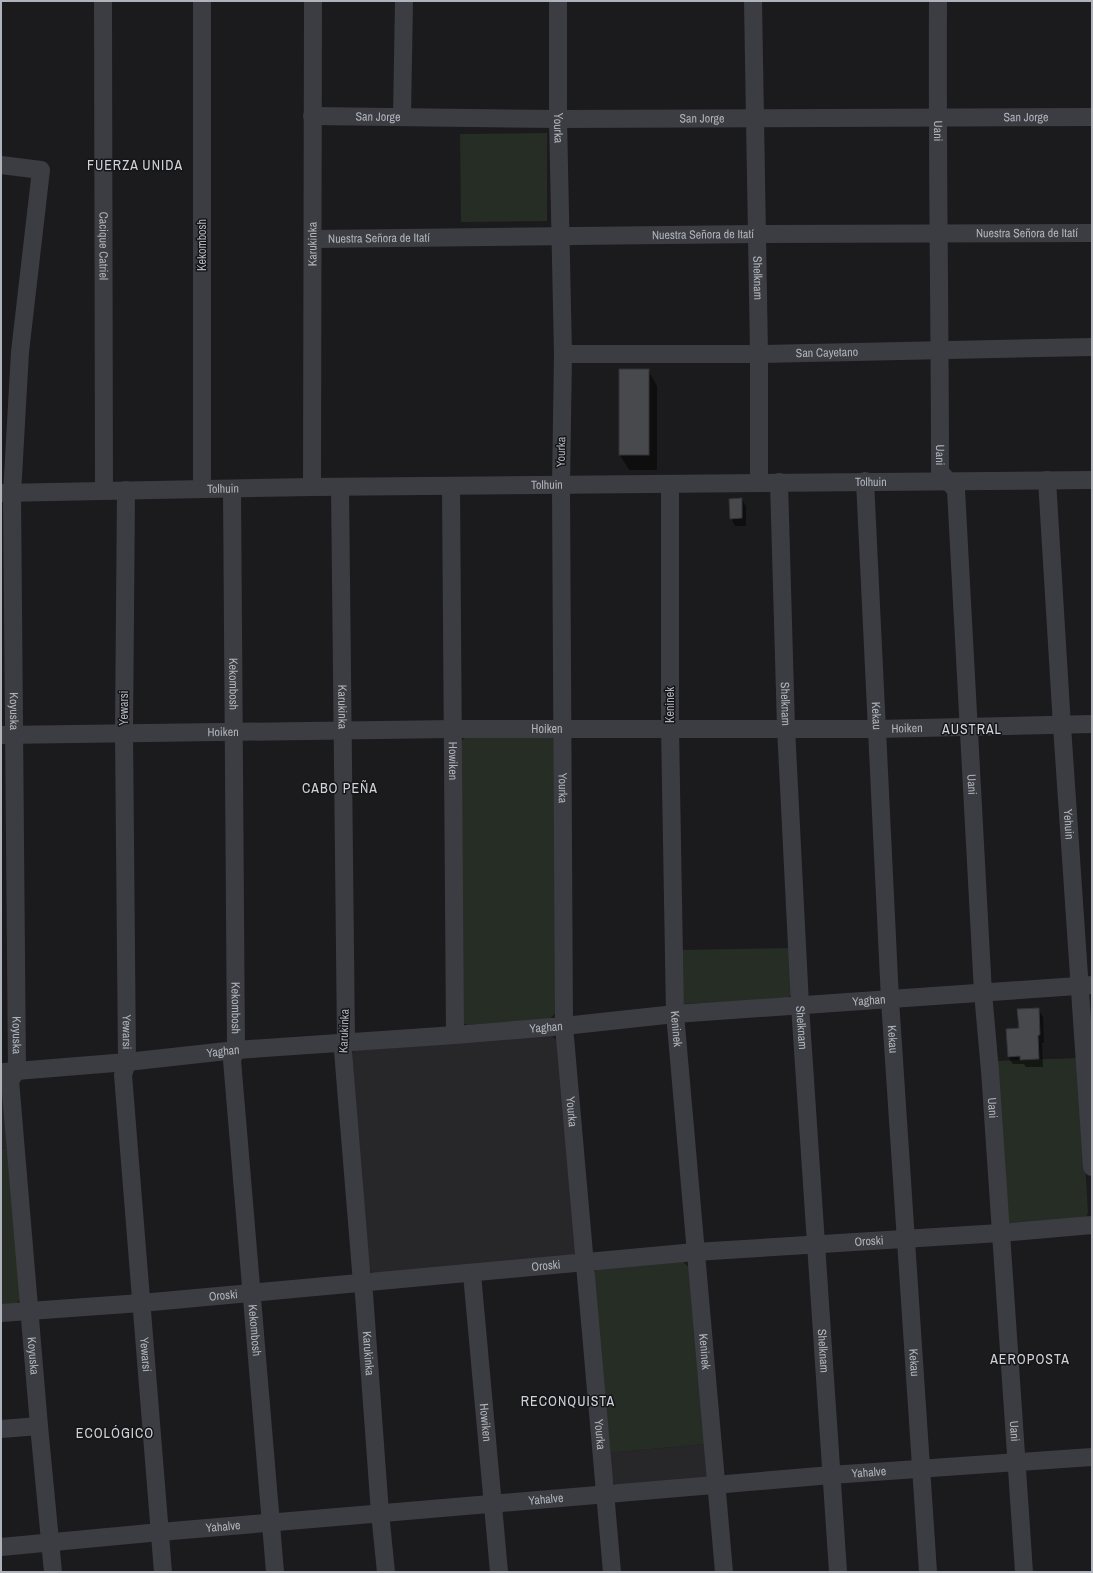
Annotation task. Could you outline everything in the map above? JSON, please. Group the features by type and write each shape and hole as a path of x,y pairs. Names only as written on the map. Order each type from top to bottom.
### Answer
{"street":[{"name":"Cacique Catriel","path":"103,1 104,490"},
{"name":"Kekombosh","path":"202,1 202,489"},
{"name":"Karukinka","path":"312,487 313,1"},
{"path":"402,117 404,1"},
{"name":"Yourka","path":"558,1 558,119 563,354 561,486 564,1026 612,1572"},
{"name":"Shelknam","path":"753,1 759,354 759,482"},
{"name":"Uani","path":"938,1 937,117 940,472 956,490 983,993 990,1071 1024,1572"},
{"name":"San Jorge","path":"312,116 558,119 1092,117"},
{"name":"Koyuska","path":"1,165 41,170 20,352 7,493 9,1072 53,1572"},
{"name":"Nuestra Señora de Itatí","path":"313,239 756,234 1092,233"},
{"name":"San Cayetano","path":"563,354 759,354 1092,347"},
{"name":"Yehuin","path":"1046,480 1062,726 1086,985 1092,1167"},
{"name":"Tolhuin","path":"7,493 312,487 340,488 759,482 1092,480"},
{"name":"Kekau","path":"865,481 890,1000 928,1572"},
{"name":"Shelknam","path":"779,482 786,728 800,1005 838,1572"},
{"name":"Keninek","path":"670,484 670,728 675,1014 724,1572"},
{"name":"Howiken","path":"451,487 455,1035"},
{"name":"Karukinka","path":"340,488 346,1042 343,1051 386,1572"},
{"name":"Kekombosh","path":"232,489 236,1050 232,1060 275,1572"},
{"name":"Yewarsi","path":"126,490 124,733 127,1062 123,1075 163,1572"},
{"name":"Hoiken","path":"8,735 452,729 562,730 786,728 877,730 1092,724"},
{"name":"Yaghan","path":"9,1072 127,1062 236,1050 564,1026 675,1014 1086,985"},
{"name":"Oroski","path":"1,1313 141,1303 472,1274 695,1252 1000,1233 1092,1225"},
{"name":"Howiken","path":"472,1274 499,1572"},
{"path":"1,1429 39,1426"},
{"name":"Yahalve","path":"1,1547 160,1532 831,1475 1092,1457"}],"shaded area":[{"path":"547,133 547,221 461,222 460,134"},
{"path":"552,737 555,741 556,1012 550,1019 467,1025 463,1023 461,741 465,738"},
{"path":"791,948 793,992 787,999 683,1004 679,950"},
{"path":"550,1034 557,1040 577,1250 574,1254 571,1257 374,1273 370,1271 368,1267 352,1053 356,1050"},
{"path":"1079,1058 1088,1213 1086,1217 1013,1225 1009,1223 995,1061"},
{"path":"1,1086 3,1089 8,1148 1,1149"},
{"path":"8,1148 20,1299 17,1303 1,1308 1,1149"},
{"path":"683,1262 690,1268 706,1444 607,1453 594,1272 598,1269"},
{"path":"706,1444 708,1473 706,1477 618,1487 611,1480 607,1453"}],"building":[{"path":"619,369 649,369 649,455 619,455"},
{"path":"742,498 742,518 730,519 729,499"},
{"path":"1039,1008 1039,1059 1020,1060 1020,1056 1008,1057 1006,1029 1019,1028 1017,1009"}],"district":[{"name":"FUERZA UNIDA","path":"135,165"},
{"name":"AUSTRAL","path":"972,729"},
{"name":"CABO PEÑA","path":"340,788"},
{"name":"AEROPOSTA","path":"1030,1359"},
{"name":"RECONQUISTA","path":"568,1401"},
{"name":"ECOLÓGICO","path":"115,1433"}]}
